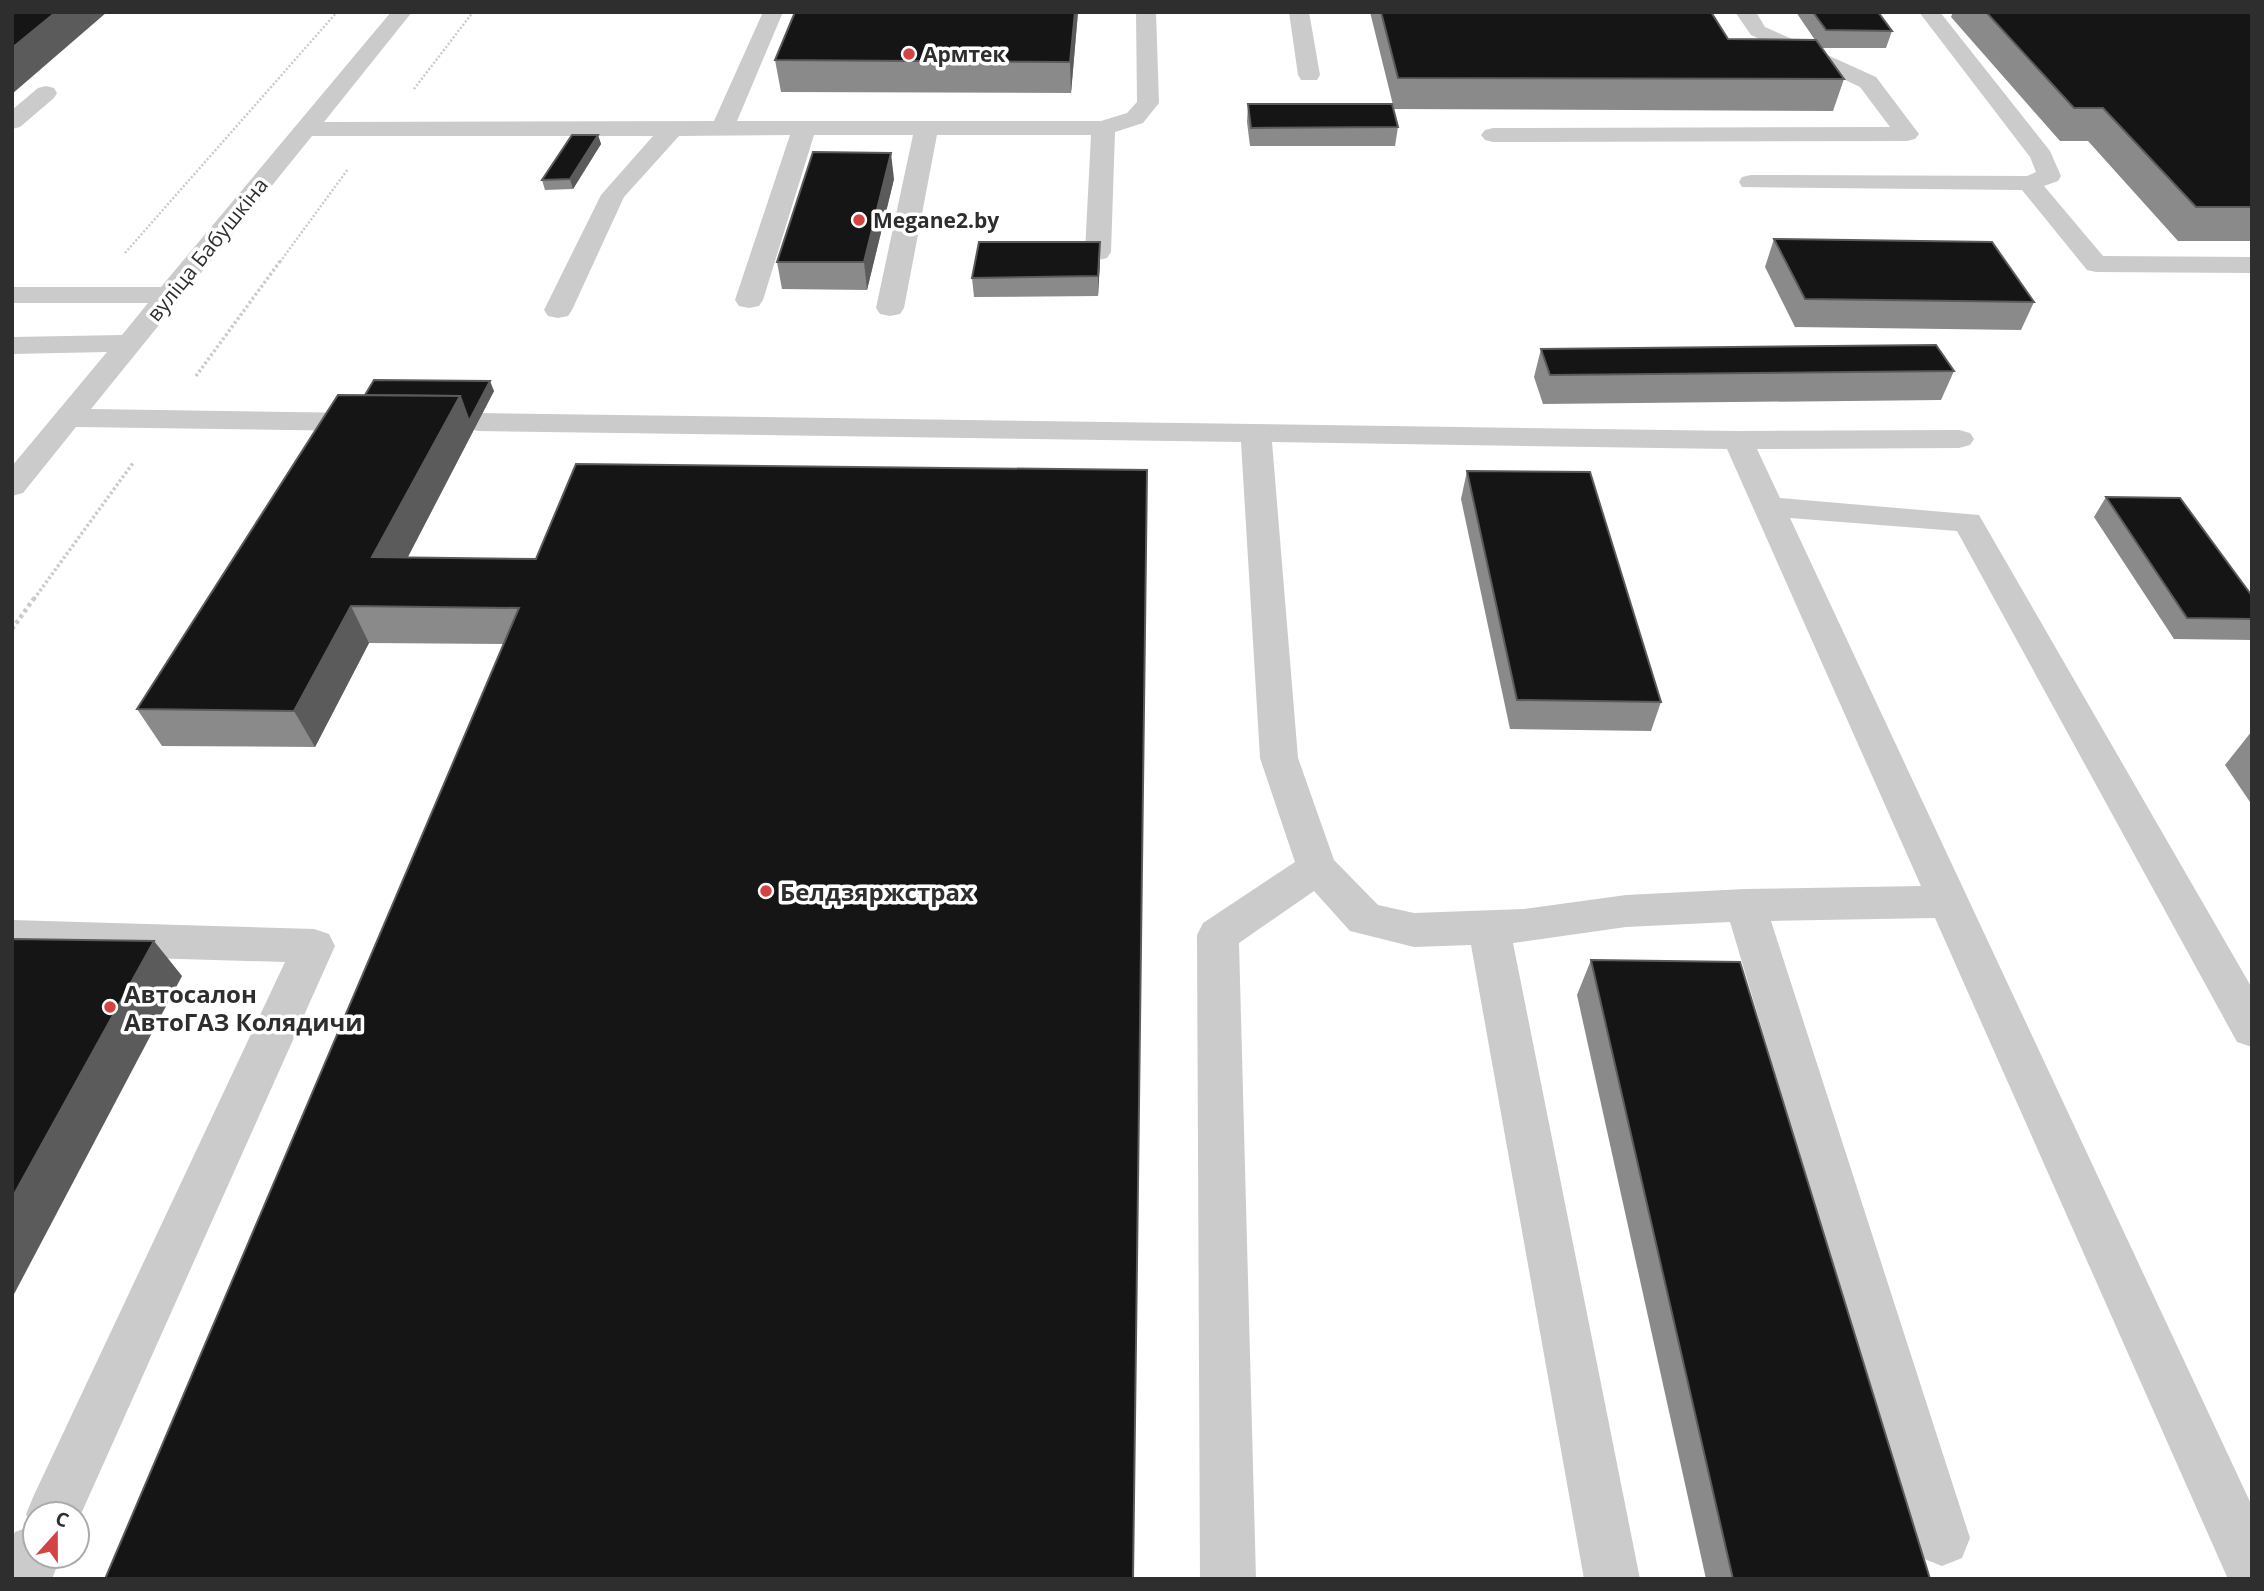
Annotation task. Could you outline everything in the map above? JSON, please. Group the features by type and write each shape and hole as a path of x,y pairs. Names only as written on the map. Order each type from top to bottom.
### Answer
{"street":[{"name":"вуліца Бабушкіна","path":"12,486 402,12"},
{"path":"722,130 773,12"},
{"path":"305,129 1104,128 1135,118 1148,103 1146,12"},
{"path":"1298,12 1309,75"},
{"path":"1493,135 1907,134 1868,82 1758,31 1745,12"},
{"path":"1751,182 2029,183 2049,176 2042,156 1929,12"},
{"path":"12,122 46,93"},
{"path":"1098,252 1104,128"},
{"path":"748,300 804,129"},
{"path":"890,308 926,129"},
{"path":"558,310 612,195 671,130"},
{"path":"2029,183 2096,264 2252,265"},
{"path":"12,295 169,295"},
{"path":"12,346 130,343"},
{"path":"68,418 359,422"},
{"path":"478,422 1738,440 1959,439"},
{"path":"1256,432 1279,758 1317,868 1365,919 1414,930 1524,926 1626,911 1745,905 1947,902"},
{"path":"1738,440 2252,1569"},
{"path":"1770,507 1968,522 2252,1029"},
{"path":"1227,1579 1217,935 1317,868"},
{"path":"1745,905 1942,1538"},
{"path":"1489,927 1612,1579"},
{"path":"12,937 314,946 59,1500"}],"path":[{"path":"90,294 337,12"},
{"path":"12,629 350,167 473,12"}],"building":[{"path":"12,12 56,12 12,48"},
{"path":"795,12 1075,12 1070,62 775,60"},
{"path":"1381,12 1711,12 1728,39 1816,40 1844,79 1398,78"},
{"path":"1813,12 1878,12 1892,31 1826,30"},
{"path":"1986,12 2252,12 2252,207 2196,207 2103,108 2074,108"},
{"path":"1248,104 1392,104 1398,127 1251,128"},
{"path":"572,135 598,135 570,179 542,180"},
{"path":"813,152 891,153 864,262 777,262"},
{"path":"1774,239 1992,242 2034,302 1805,299"},
{"path":"979,242 1100,242 1098,276 972,278"},
{"path":"1936,345 1954,371 1550,375 1541,349"},
{"path":"374,380 490,381 469,421 460,396 365,395"},
{"path":"338,395 460,396 372,557 536,559 576,464 1147,470 1133,1579 105,1579 519,608 351,606 294,711 137,709"},
{"path":"1467,471 1590,472 1661,702 1517,700"},
{"path":"2106,497 2180,498 2252,596 2252,619 2187,618"},
{"path":"12,939 154,941 12,1198"},
{"path":"1591,960 1740,962 1930,1579 1733,1579"}],"place":[{"name":"Армтек","path":"909,54"},
{"name":"Megane2.by","path":"859,220"},
{"name":"Белдзяржстрах","path":"766,891"},
{"name":"Автосалон АвтоГАЗ Колядичи","path":"110,1007"}]}
